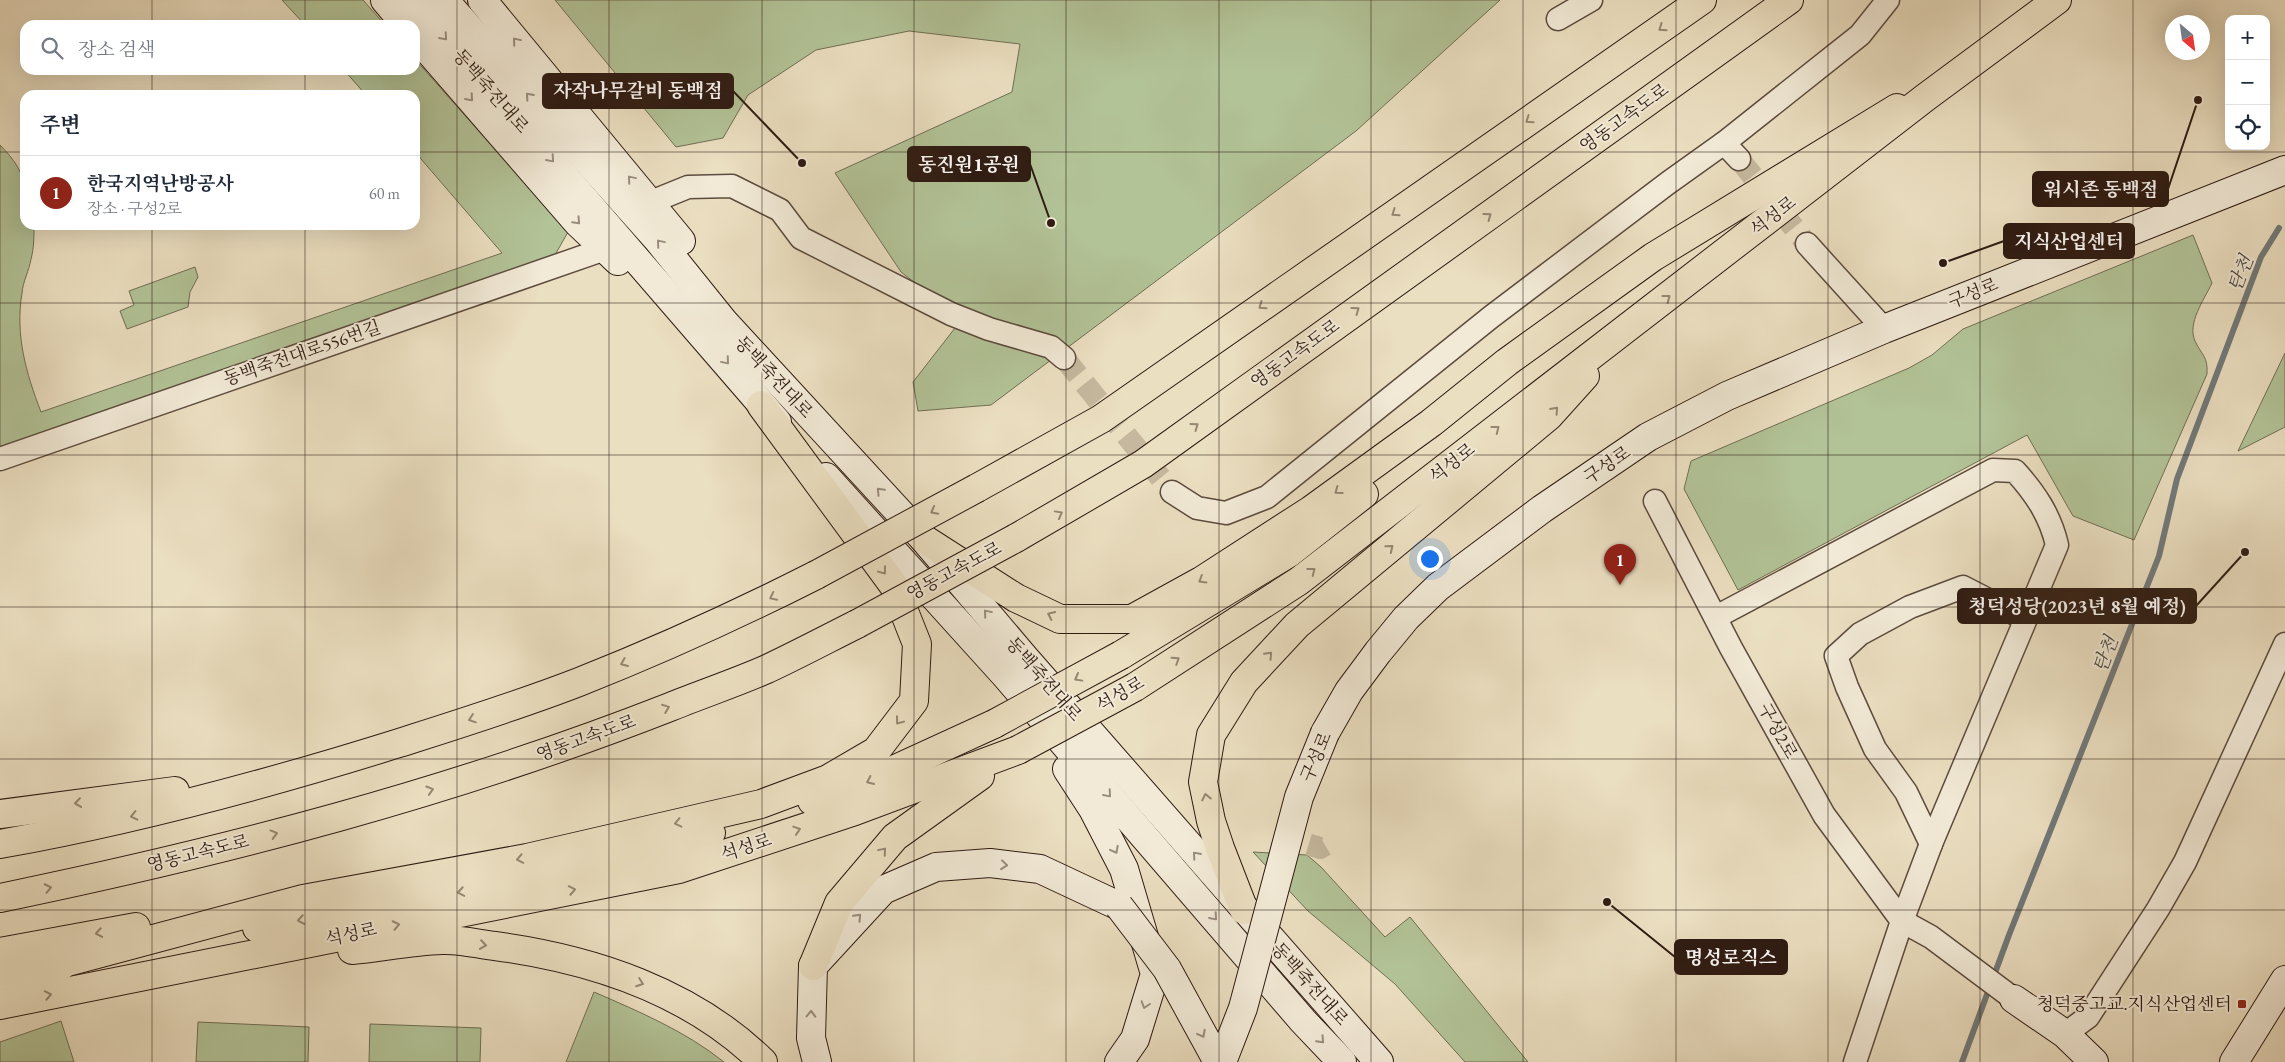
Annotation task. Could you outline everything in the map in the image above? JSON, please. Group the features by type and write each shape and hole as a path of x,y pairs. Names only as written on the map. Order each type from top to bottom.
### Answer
{"highway":[{"path":"0,844 136,816 300,774 449,727 578,682 722,622 816,575 1101,419 1702,0"},
{"name":"영동고속도로","path":"0,898 226,846 376,806 490,772 608,731 767,668 856,624 1064,512 1143,464 1789,0"},
{"name":"석성로","path":"0,977 500,885 678,843 852,789 994,724 1121,655 1289,552 1651,270 1897,108 2029,0"},
{"name":"석성로","path":"0,1005 679,869 855,811 1018,750 1135,687 1300,581 1926,97 2058,0"},
{"path":"924,539 1016,598 1060,619 1132,619 1201,581 1311,510 1431,423 1507,362 1653,257 1897,108"},
{"path":"1244,910 1211,821 1203,782 1211,735 1244,682 1296,625 1549,416 1634,323"},
{"path":"0,952 528,858 760,804 828,779 876,751 914,701 917,644 894,586 762,405"},
{"path":"813,966 839,903 895,837 953,793 1018,750"},
{"path":"0,814 300,774"},
{"path":"45,968 302,899"},
{"path":"226,960 444,940 517,949 583,963 647,986 709,1018 763,1062"}],"main road":[{"path":"385,0 402,20"},
{"name":"동백죽전대로","path":"412,0 716,331 924,539 1244,910 1379,1062"},
{"name":"동백죽전대로","path":"444,0 658,240 762,405 1006,676 1303,1021 1342,1062"},
{"name":"동백죽전대로","path":"482,0 651,202 687,249 716,331"},
{"name":"동백죽전대로","path":"420,41 578,223 605,249 716,331"},
{"name":"구성로","path":"1222,1062 1243,1008 1299,797 1325,733 1349,691 1406,618 1438,587 1542,509 1648,437 1727,396 1884,329 2285,170"},
{"path":"1006,676 1093,809 1124,868 1155,974 1134,1039 1119,1062"},
{"path":"817,1062 811,1038 813,966 883,890 936,868 990,863 1040,869 1119,906 1167,968 1218,1062"},
{"path":"2234,1062 2285,980"},
{"path":"2014,999 2066,1034 2094,1062"}],"street":[{"path":"1558,19 1591,0"},
{"path":"1172,492 1197,508 1226,513 1267,497 1491,317 1668,183 1731,151 1860,35 1888,0"},
{"path":"651,202 688,187 732,186 780,210 801,238 951,314 989,329 1051,347 1064,358"},
{"path":"1807,244 1884,329"},
{"name":"동백죽전대로556번길","path":"0,459 605,249"},
{"path":"1716,618 1993,470 2015,471 2028,485 2052,525 2057,545 1931,844 1902,921 1855,1062"},
{"name":"구성2로","path":"1655,501 1716,618 1824,815 1902,921 1931,937 2014,999"},
{"path":"1931,844 1906,792 1875,749 1847,687 1836,656 1860,634 1910,607 1963,587 2025,619"},
{"path":"2066,1034 2088,1017 2158,908 2185,862 2285,644"}],"green space":[{"path":"282,0 363,0 381,20 300,20"},
{"path":"555,0 1500,0 1356,131 991,405 918,411 913,382 962,319 901,272 835,173 1012,92 1020,44 909,31 816,50 748,95 723,138 676,147"},
{"path":"420,65 568,232 555,255 0,451 0,145 20,171 20,230 34,230 33,251 20,309 20,324 23,354 41,412 502,253 420,158 420,90 362,90 348,75 420,75"},
{"path":"2193,235 2212,283 2193,327 2195,341 2205,360 2207,374 2134,540 2073,516 2027,435 1738,590 1684,489 1691,461 1909,368 1932,355 1963,329"},
{"path":"195,267 198,277 190,292 188,307 127,329 120,311 134,305 129,291"},
{"path":"2285,353 2285,427 2238,451"},
{"path":"1253,852 1307,855 1321,867 1385,937 1410,917 1528,1062 1465,1062 1395,984 1308,911"},
{"path":"594,992 678,1032 724,1062 566,1062"},
{"path":"61,1021 74,1062 0,1062 0,1042"},
{"path":"198,1022 309,1027 308,1062 196,1062"},
{"path":"370,1024 481,1028 480,1062 369,1062"}],"waterway":[{"name":"탄천","path":"1962,1062 2009,935 2159,556 2177,479 2261,257 2279,228"}],"tunnel":[{"path":"1739,159 1807,244"},
{"path":"1064,358 1172,492"},
{"path":"1277,835 1320,848 1325,845"}],"place":[{"name":"워시존 동백점","path":"2198,100"},
{"name":"자작나무갈비 동백점","path":"802,163"},
{"name":"동진원1공원","path":"1051,223"},
{"name":"지식산업센터","path":"1943,263"},
{"name":"청덕성당(2023년 8월 예정)","path":"2245,552"},
{"name":"한국지역난방공사","path":"1620,585"},
{"name":"명성로직스","path":"1607,902"},
{"name":"청덕중고교.지식산업센터","path":"2242,1004"}]}
